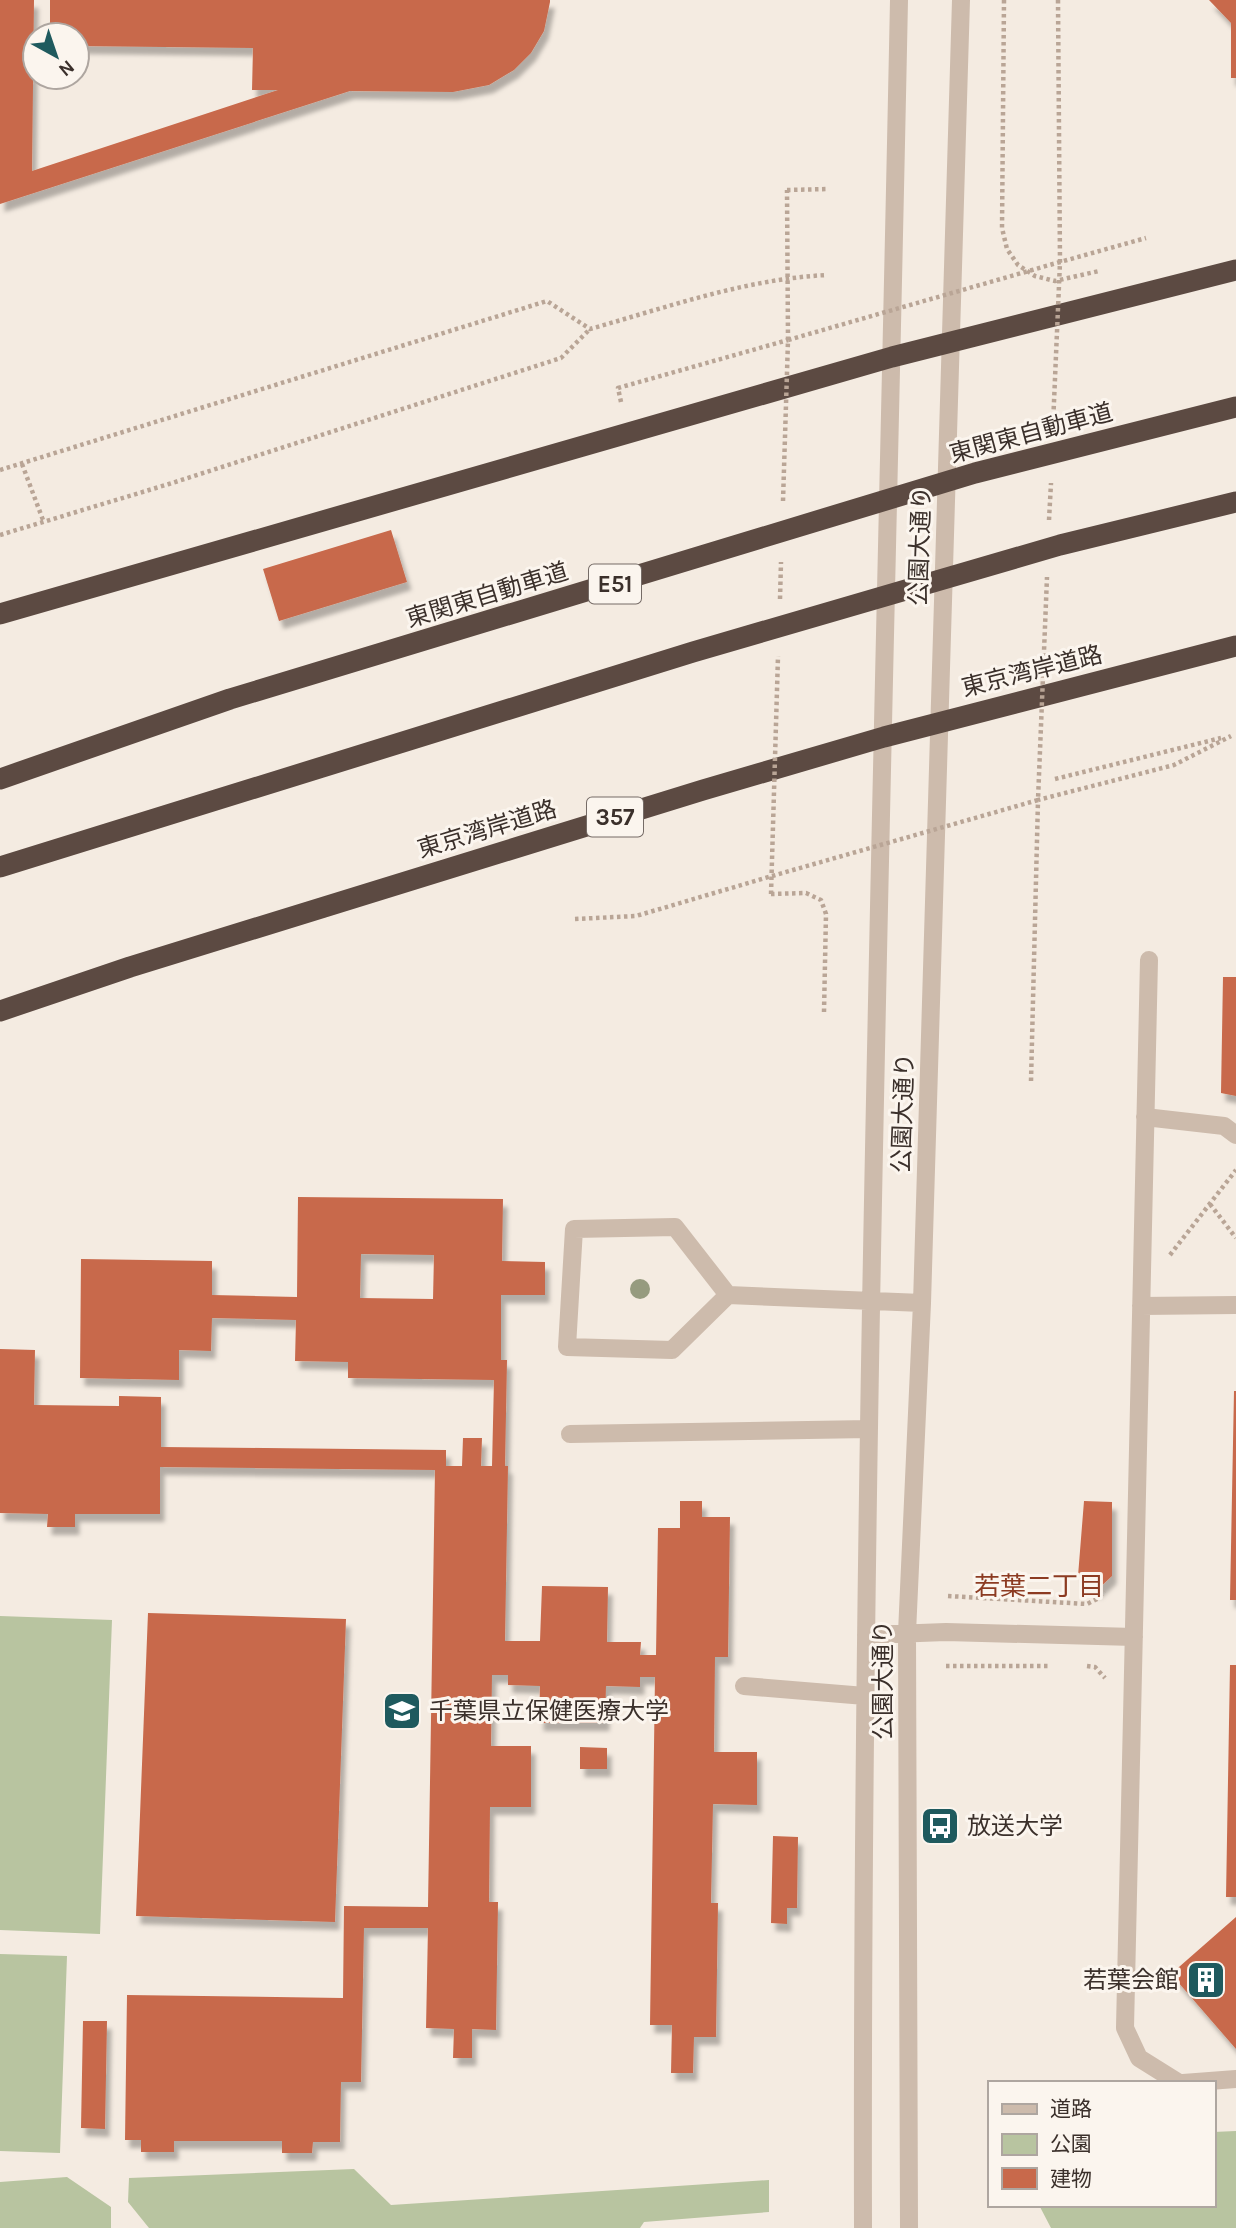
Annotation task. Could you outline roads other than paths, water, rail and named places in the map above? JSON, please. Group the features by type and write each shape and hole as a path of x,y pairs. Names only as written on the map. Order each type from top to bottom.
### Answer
{"highway":[{"path":"0,614 892,357 1236,270"},
{"name":"東関東自動車道","path":"0,779 230,699 975,473 1236,407"},
{"path":"0,867 693,652 1060,545 1236,502"},
{"name":"東京湾岸道路","path":"0,1011 361,894 884,737 1236,646"}],"street":[{"name":"公園大通り","path":"863,2228 862,1931 871,1302 900,0"},
{"name":"公園大通り","path":"909,2228 907,1633 922,1303 961,0"},
{"path":"1149,960 1125,2028 1139,2058 1178,2081"},
{"path":"1145,1117 1224,1126 1236,1135"},
{"path":"728,1295 675,1227 573,1229 567,1347 672,1350 728,1295 922,1303"},
{"path":"1141,1299 1236,1305"},
{"path":"570,1434 869,1429"},
{"path":"866,1634 946,1632 1134,1637"},
{"path":"744,1686 865,1696"},
{"path":"1208,2081 1236,2079"}],"place":[{"name":"千葉県立保健医療大学","path":"402,1711"},
{"name":"放送大学","path":"940,1826"},
{"name":"若葉会館","path":"1206,1980"}],"district":[{"name":"若葉二丁目","path":"1039,1586"}]}
